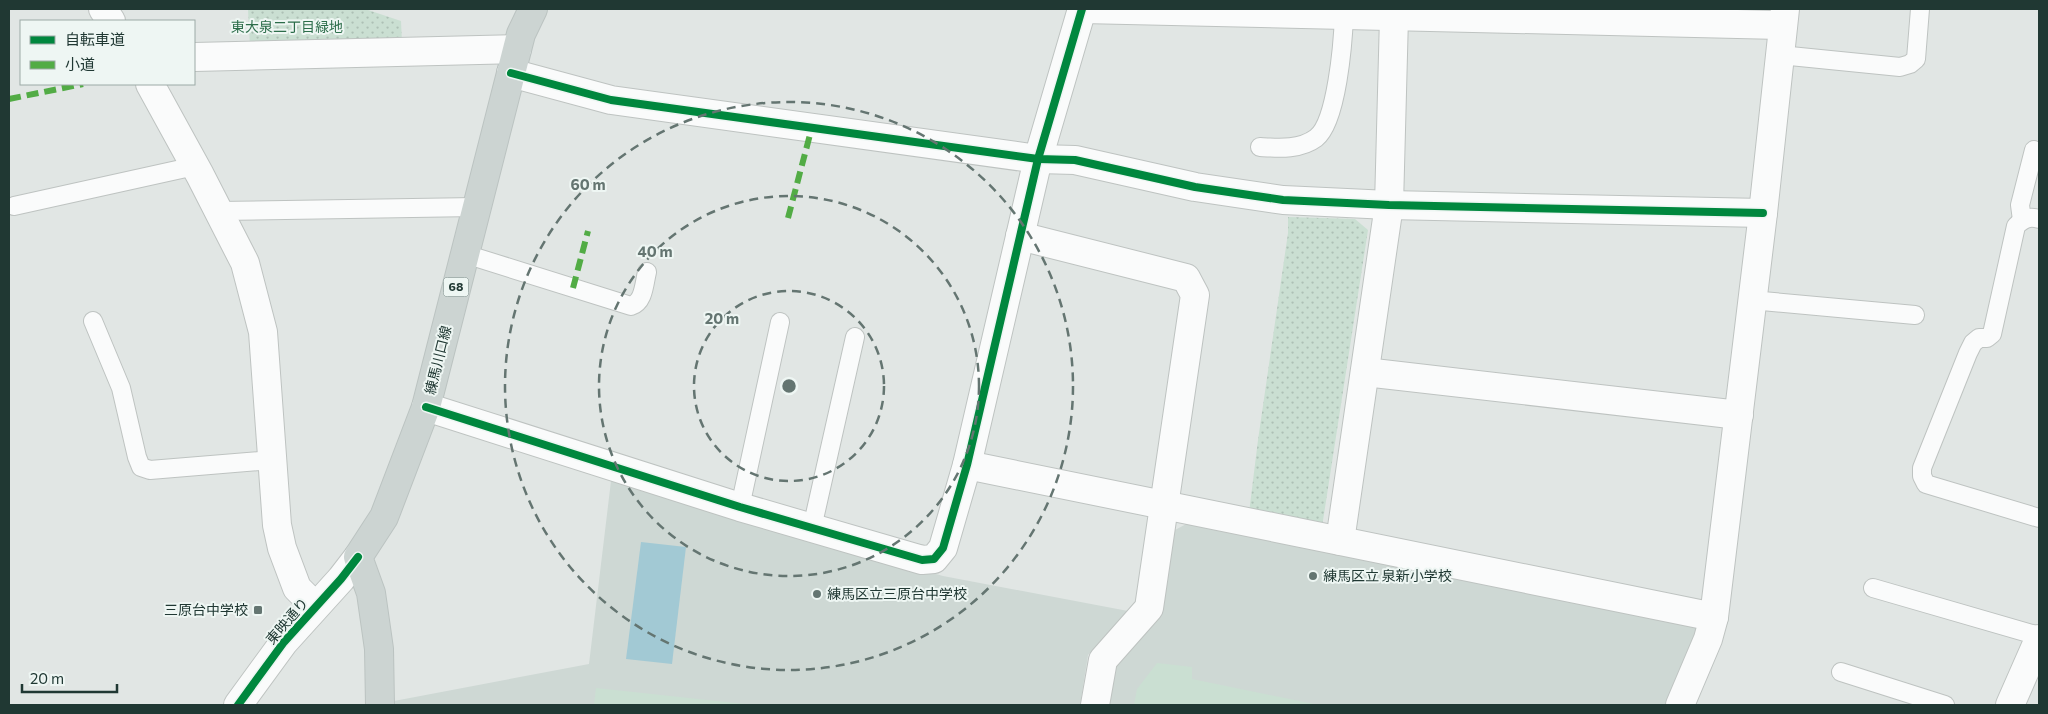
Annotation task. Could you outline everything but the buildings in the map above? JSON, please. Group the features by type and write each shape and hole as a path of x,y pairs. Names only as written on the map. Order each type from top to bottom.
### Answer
{"main road":[{"name":"練馬川口線","path":"358,556 384,517 426,407 521,34 533,9"},
{"path":"358,556 371,593 379,649 380,705"}],"street":[{"path":"103,9 110,20"},
{"path":"426,407 740,507 922,560 934,559 943,548 967,465 1038,159 1082,9 1394,17 1784,17 1763,213 1714,617 1708,639 1680,705"},
{"path":"1340,541 1389,205 1394,17"},
{"path":"195,57 514,61 611,100 1038,159 1075,160 1195,187 1283,200 1389,205 1763,213"},
{"path":"151,85 195,166 245,264 263,332 277,525 282,548 297,588 315,606"},
{"path":"1020,236 1186,278 1195,295 1149,608 1103,660 1096,705"},
{"path":"1365,372 1739,416"},
{"path":"967,465 1714,617"},
{"name":"東映通り","path":"238,705 269,660 315,606 342,580 358,556"},
{"path":"2010,705 2039,638"}],"lane":[{"path":"1780,55 1900,67 1910,64 1916,59 1920,9"},
{"path":"1260,147 1298,146 1315,139 1323,131 1331,112 1343,36 1344,16"},
{"path":"2034,150 2020,205 2031,220 2016,226 1992,334 1987,338 1979,338 1968,353 1922,468 1922,476 1926,484 2039,518"},
{"path":"14,206 195,166"},
{"path":"218,211 476,208"},
{"path":"464,254 631,306 640,299 647,272"},
{"path":"1752,300 1915,315"},
{"path":"93,321 121,388 137,457 141,466 150,470 272,460"},
{"path":"740,507 780,322"},
{"path":"812,528 855,337"},
{"path":"1873,588 2039,638"},
{"path":"1842,672 1945,705"}],"shaded area":[{"name":"練馬区立三原台中学校","path":"611,481 943,576 1128,611 1088,655 1080,705 394,705 394,701 589,664"},
{"name":"練馬区立 泉新小学校","path":"1190,522 1693,622 1698,633 1669,705 1106,705 1112,667 1150,624 1175,530"}],"green space":[{"name":"東大泉二丁目緑地","path":"248,9 365,9 401,21 402,43 250,47"},
{"path":"1288,217 1355,219 1368,230 1322,527 1249,513 1288,233"},
{"path":"1157,663 1192,667 1192,679 1319,705 1134,705 1137,689"},
{"path":"596,688 754,705 594,705"}],"water":[{"path":"641,542 686,547 672,664 626,659"}],"marked path":[{"path":"9,99 78,85"},
{"path":"788,218 812,127"},
{"path":"573,288 588,231"}],"cycle path":[{"path":"426,407 740,507 922,560 934,559 943,548 967,465 1038,159 1082,9"},
{"path":"511,73 611,100 1038,159 1075,160 1195,187 1283,200 1389,205 1763,213"},
{"path":"238,705 284,642 341,579 358,557"}],"place":[{"name":"練馬区立 泉新小学校","path":"1313,576"},
{"name":"練馬区立三原台中学校","path":"817,594"},
{"name":"三原台中学校","path":"258,610"}]}
